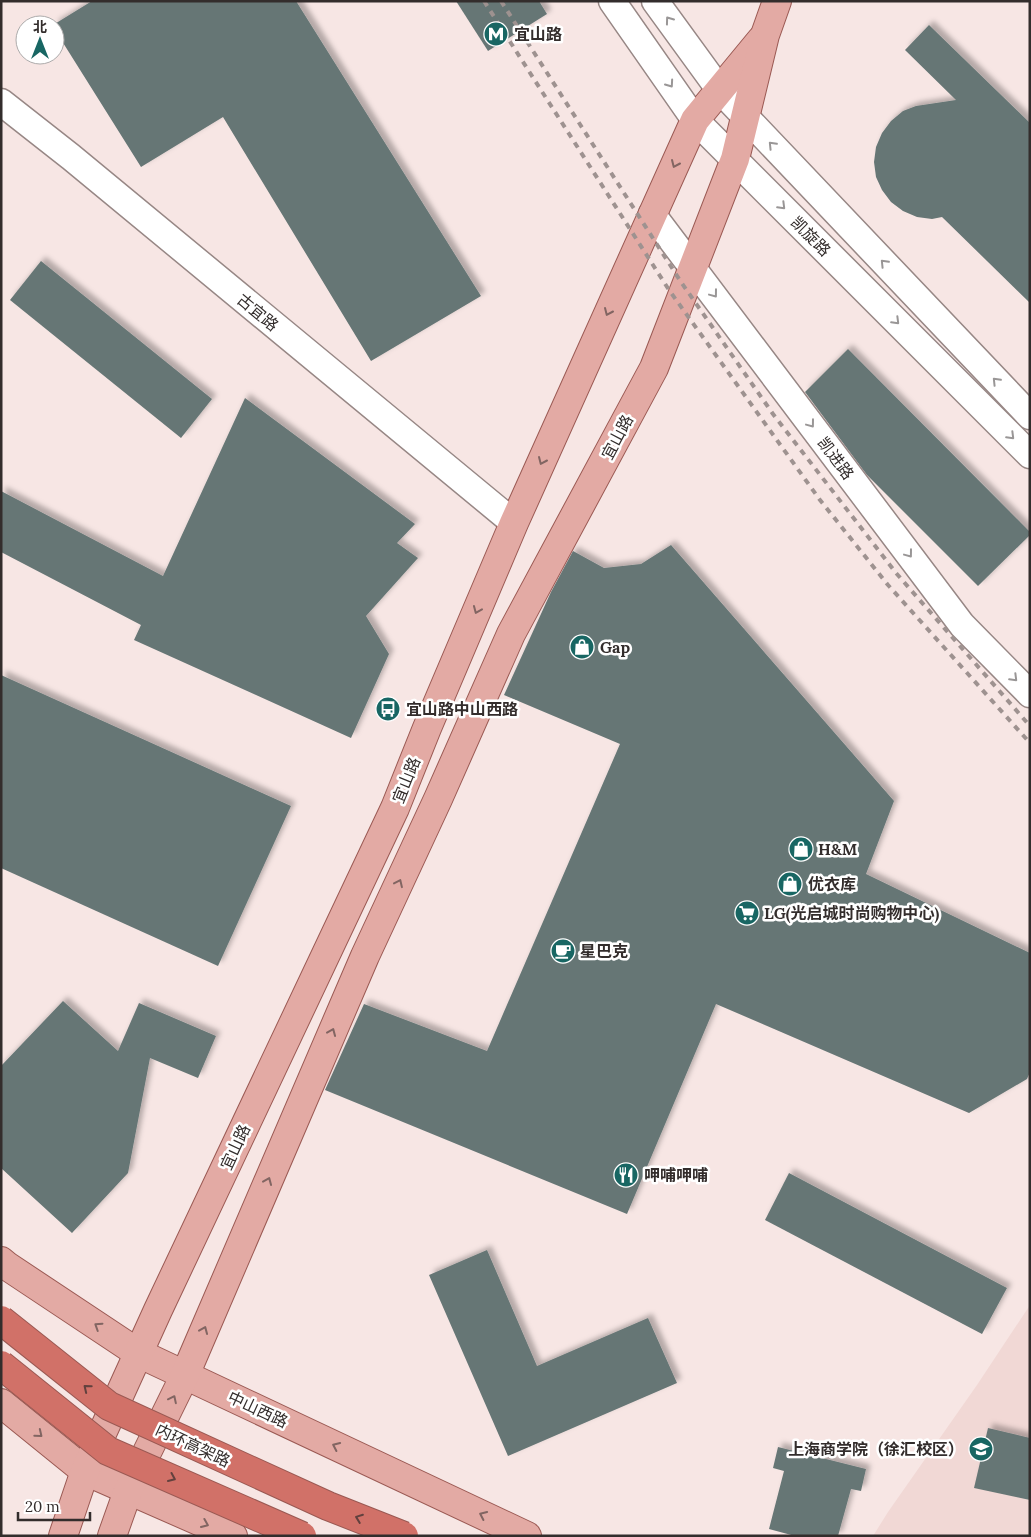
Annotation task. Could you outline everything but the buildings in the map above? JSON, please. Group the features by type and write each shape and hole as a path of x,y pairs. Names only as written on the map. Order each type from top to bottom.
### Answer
{"highway":[{"name":"内环高架路","path":"1,1320 110,1406 328,1506 404,1536"},
{"path":"1,1365 108,1451 302,1536"}],"main road":[{"name":"宜山路","path":"112,1536 128,1491 185,1375 365,956 438,799 511,634 654,368 735,159 765,35 777,1"},
{"name":"宜山路","path":"62,1536 85,1471 138,1353 395,808 514,523 695,120 765,35"},
{"name":"中山西路","path":"1,1261 138,1353 527,1536"},
{"path":"1,1403 85,1471 233,1536"}],"street":[{"name":"凯旋路","path":"612,1 695,120 1030,455"},
{"name":"凯旋路","path":"655,1 719,89 1030,416"},
{"name":"古宜路","path":"1,102 71,157 514,523"},
{"name":"凯进路","path":"652,214 962,625 1030,694"}],"shaded area":[{"name":"上海商学院（徐汇校区）","path":"1030,1305 1030,1536 873,1536 977,1385"}],"railway":[{"path":"484,1 669,290 820,500 888,585 1030,743"},
{"path":"501,1 681,282 773,414 896,573 1030,726"}],"place":[{"name":"宜山路","path":"496,34"},
{"name":"Gap","path":"582,647"},
{"name":"宜山路中山西路","path":"388,709"},
{"name":"H&M","path":"801,849"},
{"name":"优衣库","path":"790,884"},
{"name":"LG(光启城时尚购物中心)","path":"747,913"},
{"name":"星巴克","path":"563,951"},
{"name":"呷哺呷哺","path":"626,1175"},
{"name":"上海商学院（徐汇校区）","path":"981,1449"}]}
